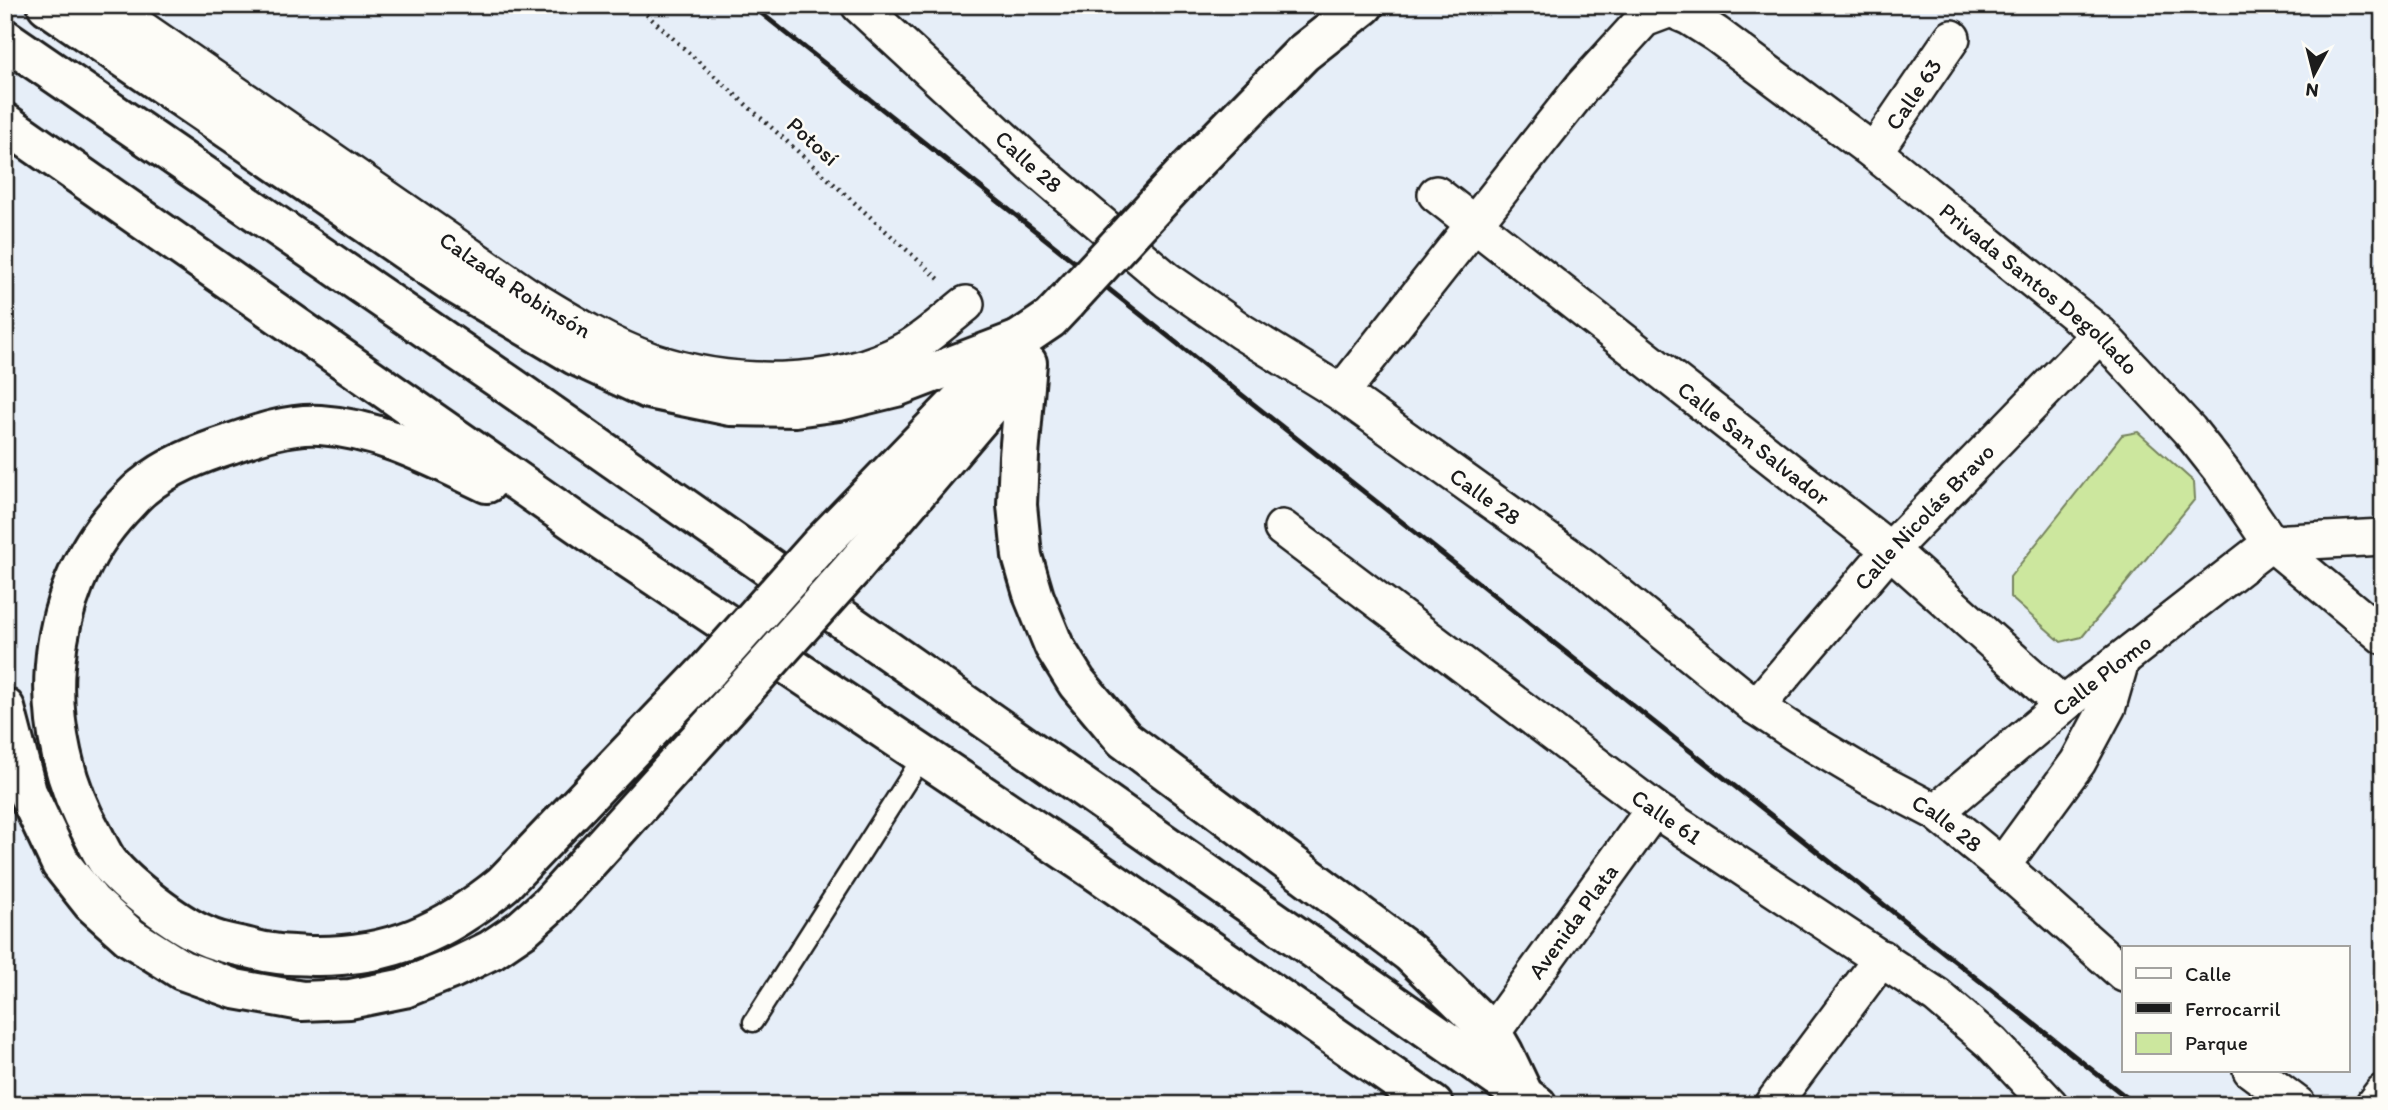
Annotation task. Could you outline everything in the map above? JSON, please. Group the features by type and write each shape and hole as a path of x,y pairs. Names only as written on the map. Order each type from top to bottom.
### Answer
{"main road":[{"path":"47,5 455,284 575,355 648,389 730,406 795,407 839,401 1023,352"},
{"path":"5,708 27,792 61,864 92,903 131,937 182,970 235,989 302,1001 350,999 404,988 491,950 522,929 549,905 851,570 1058,310 1187,171 1303,53 1364,5"},
{"path":"5,39 510,386 1530,1100"},
{"path":"5,123 594,535 1108,879 1433,1105"},
{"path":"594,535 406,444 366,430 316,424 267,431 192,456 142,487 102,531 78,570 66,604 55,651 54,703 61,758 82,816 108,862 153,904 206,937 273,955 334,956 381,951 430,933 473,908 503,884 709,669 819,546 1023,352"},
{"path":"1023,352 1017,505 1022,556 1034,597 1054,646 1077,683 1124,739 1410,953 1492,1034 1530,1100"}],"street":[{"name":"Calzada Robinsón","path":"107,5 525,294 594,335 653,361 720,377 763,381 818,377 886,360 916,343 966,304"},
{"name":"Calle 28","path":"859,5 1033,166 1167,280 1242,332 1341,393 1584,567 1756,707 1847,764 1936,812 2002,866 2122,972"},
{"name":"Privada Santos Degollado","path":"1475,222 1583,86 1644,19 1668,10 1689,17 1717,34 1874,152 2100,334 2189,430 2271,542 2383,636"},
{"name":"Calle 63","path":"1874,152 1952,38"},
{"name":"Calle San Salvador","path":"1436,194 1890,550 2063,705"},
{"path":"1341,393 1475,222"},
{"name":"Calle Nicolás Bravo","path":"1756,707 1890,550 2100,334"},
{"name":"Calle 61","path":"1282,528 1654,809 1937,996 1992,1043 2050,1105"},
{"path":"2271,542 2383,537"},
{"name":"Calle Plomo","path":"1936,812 2063,705 2271,542"},
{"path":"2002,866 2085,750 2108,706 2121,661"},
{"name":"Avenida Plata","path":"1492,1034 1654,809"},
{"path":"1772,1105 1882,958"},
{"path":"2254,1072 2298,1105"},
{"path":"2373,1105 2383,1092"}],"lane":[{"path":"753,1022 923,756"}],"path":[{"name":"Potosí","path":"636,5 966,304"}],"green space":[{"path":"2138,432 2194,482 2195,499 2082,637 2061,642 2010,597 2010,577 2122,435"}],"railway":[{"path":"751,5 2136,1105"}]}
